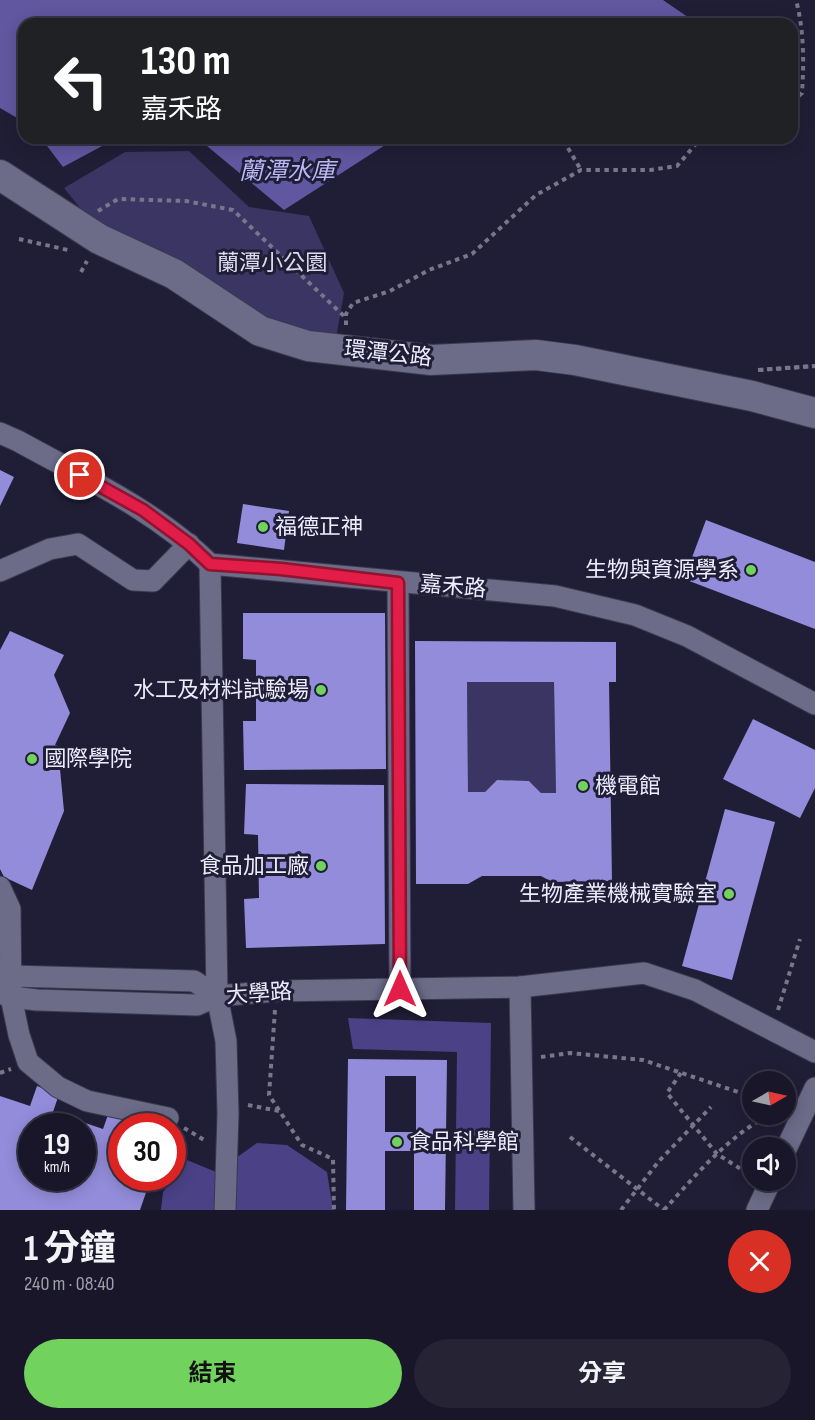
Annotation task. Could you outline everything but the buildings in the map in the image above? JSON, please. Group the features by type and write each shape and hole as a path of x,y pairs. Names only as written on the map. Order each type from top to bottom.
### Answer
{"street":[{"name":"環潭公路","path":"0,175 99,239 174,274 260,331 308,346 431,360 536,355 555,357 752,396 815,413"},
{"path":"0,433 143,510 189,544 210,564 217,996 226,1041 228,1114 225,1210"},
{"path":"0,571 50,549 78,544 133,580 153,581 189,544"},
{"name":"嘉禾路","path":"210,564 555,596 635,615 687,636 815,704"},
{"path":"398,583 400,989"},
{"path":"0,887 10,909 6,984 28,1062 58,1087 87,1101 144,1113"},
{"name":"大學路","path":"6,984 197,1005 217,996 276,991 520,987 644,973 695,990 815,1052"},
{"path":"520,987 524,1210"},
{"path":"792,1137 815,1088"},
{"path":"756,1210 766,1191"}],"path":[{"path":"796,0 800,14 804,60 802,93 798,97"},
{"path":"95,213 118,199 186,201 233,210 346,316 353,303 390,291 429,270 472,254 536,195 580,170 650,170 677,166 696,144"},
{"path":"568,148 580,170"},
{"path":"19,239 76,251"},
{"path":"787,1016 777,1012 800,939"},
{"path":"276,991 269,1095 303,1145 333,1159 334,1210"},
{"path":"522,1060 570,1053 644,1060 742,1093"},
{"path":"681,1073 667,1093 717,1154 742,1169"},
{"path":"228,1114 249,1104 280,1112"},
{"path":"621,1210 659,1161 711,1107"},
{"path":"570,1137 664,1210 717,1154 752,1125"},
{"path":"186,1129 228,1154"}],"green space":[{"name":"蘭潭小公園","path":"189,151 249,207 309,216 344,293 335,344 268,322 93,224 64,188 125,152"},
{"path":"467,682 554,682 556,793 541,793 529,781 498,780 485,792 468,792"}],"shaded area":[{"path":"348,1018 491,1023 489,1210 455,1210 457,1052 353,1049"},
{"path":"257,1143 287,1145 327,1172 333,1210 161,1210 164,1191 186,1191 187,1160 216,1172"}],"water":[{"path":"0,0 663,0 689,18 18,18 18,118 0,108"},
{"path":"46,144 106,144 63,167"},
{"name":"蘭潭水庫","path":"205,144 387,144 284,210"}],"place":[{"name":"福德正神","path":"263,527"},
{"name":"生物與資源學系","path":"751,570"},
{"name":"水工及材料試驗場","path":"321,690"},
{"name":"國際學院","path":"32,759"},
{"name":"機電館","path":"583,786"},
{"name":"食品加工廠","path":"321,866"},
{"name":"生物產業機械實驗室","path":"729,894"},
{"name":"食品科學館","path":"397,1142"}],"route":[{"path":"80,475 143,510 189,544 210,564 281,569 398,583 400,989"}]}
